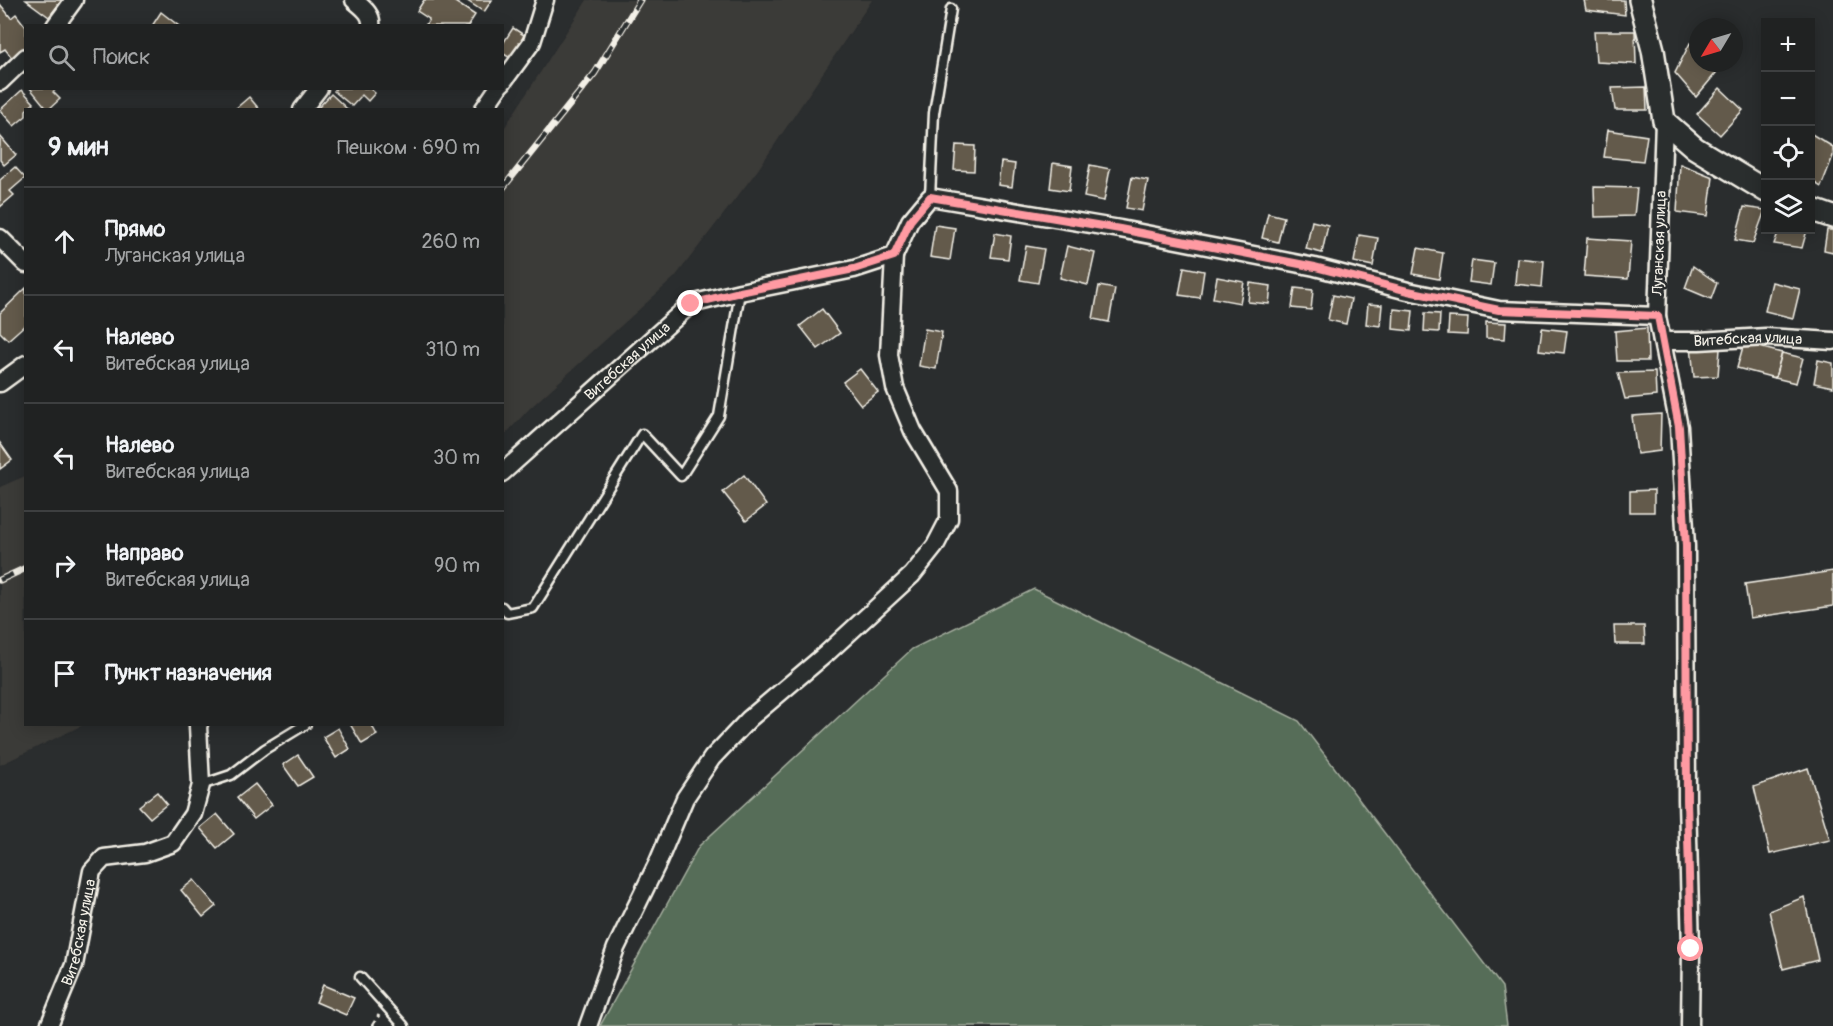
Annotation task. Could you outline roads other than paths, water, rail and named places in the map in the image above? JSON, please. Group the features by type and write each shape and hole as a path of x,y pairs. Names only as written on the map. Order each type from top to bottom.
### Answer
{"street":[{"path":"56,24 74,0"},
{"path":"354,0 368,13 372,24"},
{"path":"504,80 532,42 545,0"},
{"name":"Луганская улица","path":"1640,0 1653,50 1664,121 1658,316 1679,427 1686,546 1687,800 1691,949 1689,1026"},
{"path":"0,82 24,59"},
{"path":"304,108 317,90"},
{"path":"484,108 497,90"},
{"path":"1664,121 1695,148 1761,188"},
{"path":"588,1026 616,948 658,862 685,798 712,758 749,719 912,575 935,546 949,519 949,491 913,431 895,388 889,355 894,256 910,221 930,197 1120,229 1281,260 1408,291 1499,310 1658,316"},
{"path":"1815,211 1833,217"},
{"path":"0,238 24,262"},
{"name":"Витебская улица","path":"504,471 691,304 854,269 894,256"},
{"name":"Витебская улица","path":"1662,341 1766,337 1833,341"},
{"path":"0,383 24,365"},
{"name":"Витебская улица","path":"49,1026 74,965 92,871 104,858 145,853 173,843 193,814 201,785 198,726"}],"lane":[{"path":"930,197 934,113 951,9"},
{"path":"504,609 507,613 533,609 642,435 681,476 718,416 740,292"},
{"path":"201,785 231,775 303,726"},
{"path":"360,977 404,1026"}],"railway":[{"path":"504,187 595,73 640,0"},
{"path":"0,580 24,569"}]}
